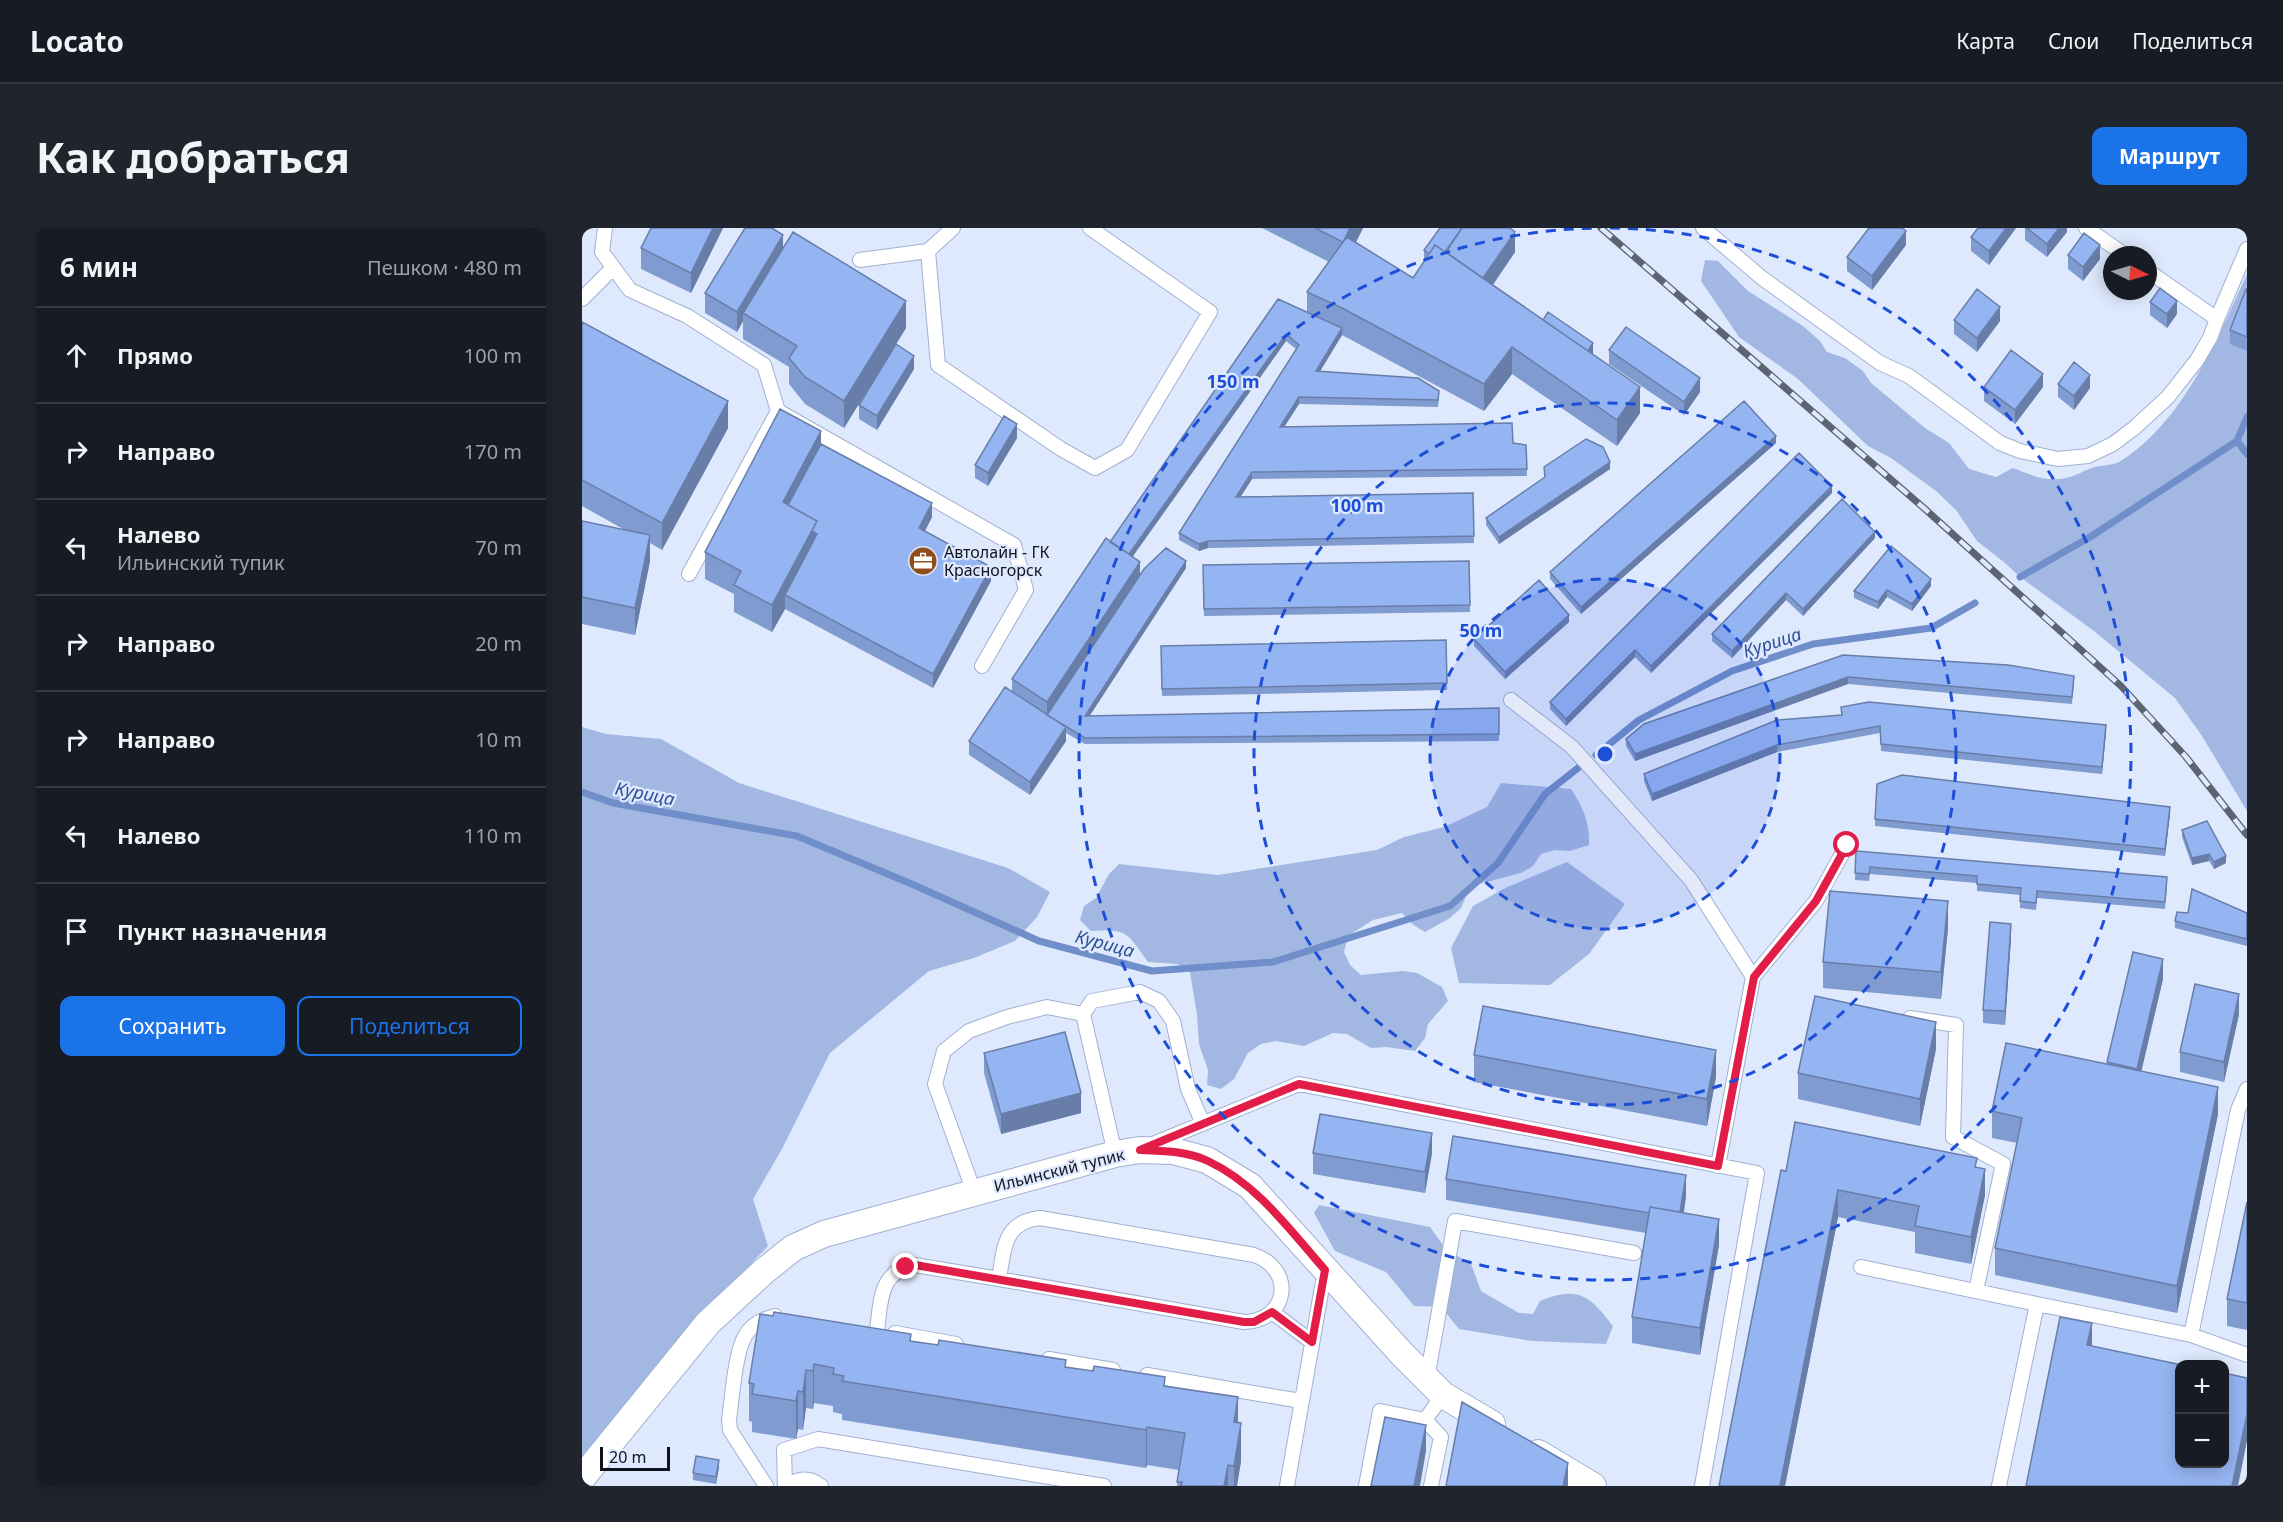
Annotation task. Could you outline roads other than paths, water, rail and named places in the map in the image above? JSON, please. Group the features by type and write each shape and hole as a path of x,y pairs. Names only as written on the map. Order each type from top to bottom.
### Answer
{"street":[{"name":"Ильинский тупик","path":"582,1478 708,1323 763,1272 793,1248 824,1234 1128,1152 1173,1151 1207,1160 1250,1186 1402,1354 1435,1387 1593,1486"}],"lane":[{"path":"605,228 602,252 630,290 687,316 764,365 778,411 1014,544 1026,590 982,666"},
{"path":"860,260 928,251 953,228"},
{"path":"928,251 938,365 1061,449 1095,468 1127,450 1210,312 1090,228"},
{"path":"1703,228 1762,278 1880,363 1909,376 2000,443 2019,451 2058,459 2094,454 2113,444 2133,429 2168,396 2197,360 2210,338 2247,249"},
{"path":"2086,228 2112,246"},
{"path":"582,299 613,268"},
{"path":"2157,277 2217,319"},
{"path":"689,574 778,411"},
{"path":"1511,700 1572,747 1691,880 1754,977"},
{"path":"1718,1166 1754,977 1816,901 1847,845"},
{"path":"1083,1014 1092,1001 1140,992 1159,1001 1173,1020 1188,1089 1203,1124"},
{"path":"974,1192 935,1084 944,1051 969,1031 1007,1017 1047,1007 1083,1014"},
{"path":"1083,1014 1128,1152 1299,1084 1757,1173 1702,1486"},
{"path":"1899,1016 1956,1025 1953,1137 2003,1164 1976,1291"},
{"path":"2191,1335 2238,1110 2247,1089"},
{"path":"968,1346 871,1329 881,1295 890,1277 906,1267 915,1265 1244,1322 1254,1322 1272,1312 1281,1294 1281,1283 1272,1265 1264,1258 1040,1218 1021,1223 1013,1229 1005,1247 999,1279"},
{"path":"1425,1420 1435,1387 1455,1221 1634,1253"},
{"path":"1862,1267 2191,1335 2247,1355"},
{"path":"1287,1486 1325,1270"},
{"path":"2000,1486 2037,1304"},
{"path":"1272,1312 1312,1342"},
{"path":"766,1486 730,1430 729,1420 741,1345 751,1329 761,1321 773,1316 794,1317"},
{"path":"1034,1357 1301,1401"},
{"path":"1366,1486 1380,1411 1425,1420 1441,1437 1431,1486"},
{"path":"821,1486 801,1479 786,1486 784,1450 818,1439 1104,1486"}],"waterway":[{"path":"2237,441 2247,417"},
{"name":"Курица","path":"2237,441 2247,454"},
{"name":"Курица","path":"2020,577 2090,537 2237,441"},
{"name":"Курица","path":"1596,755 1639,720 1732,671 1813,644 1931,628 1975,603"},
{"name":"Курица","path":"582,792 613,803 797,836 1039,941 1152,971 1273,962 1450,906 1498,863 1545,794 1578,768"}],"railway":[{"path":"1601,228 1925,509 2121,686 2186,757 2247,835"}],"place":[{"name":"Автолайн - ГК Красногорск","path":"923,561"}]}
